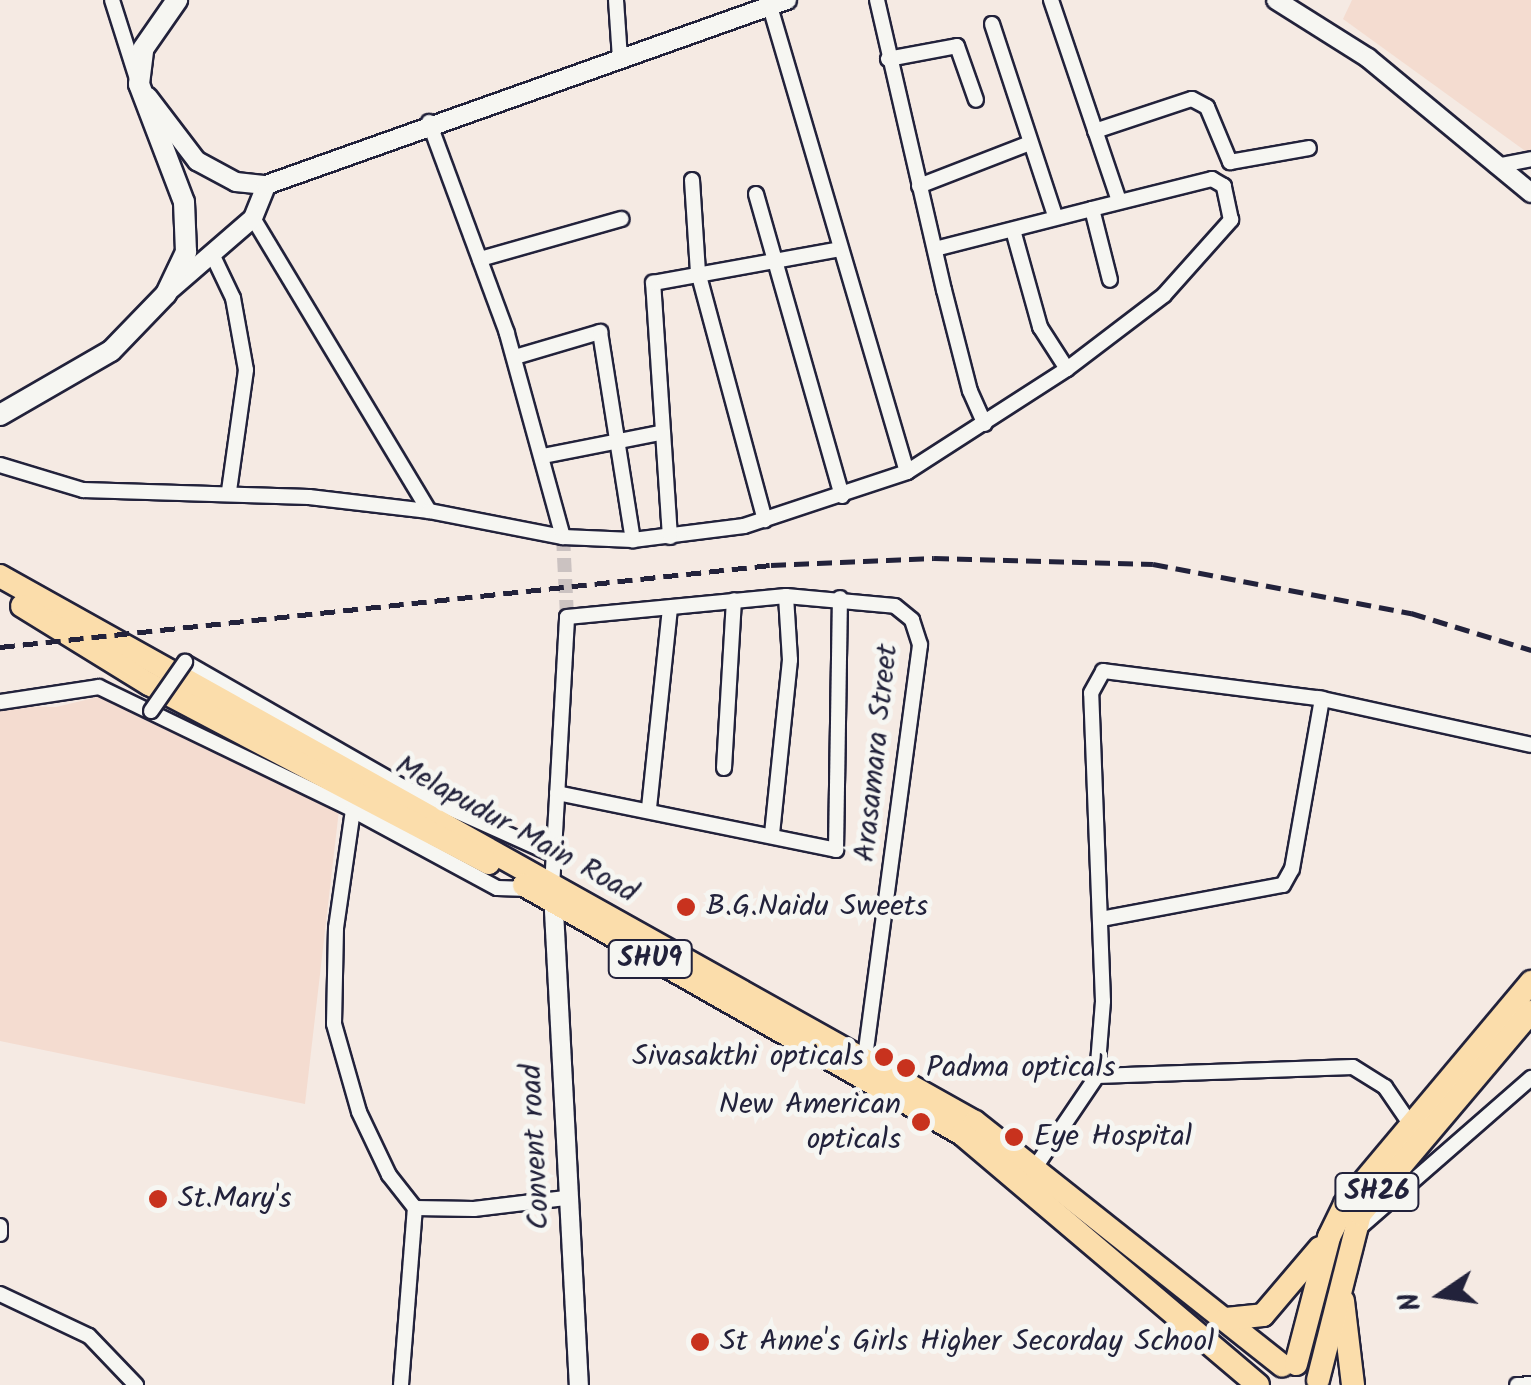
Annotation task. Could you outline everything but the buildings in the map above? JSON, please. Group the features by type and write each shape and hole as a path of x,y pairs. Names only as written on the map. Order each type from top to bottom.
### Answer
{"main road":[{"path":"0,415 110,351 166,294 186,252 188,227 139,84 143,49 176,0"},
{"name":"Melapudur Main Road","path":"0,576 500,851 545,894 962,1134 1261,1385"},
{"name":"Melapudur Main Road","path":"0,593 149,684 927,1093 1036,1166 1289,1365"},
{"name":"SH26","path":"1289,1365 1339,1236 1346,1204 1531,982"},
{"name":"SH26","path":"1318,1383 1341,1288 1339,1236 1531,1012"},
{"path":"1226,1319 1263,1315 1339,1236"},
{"path":"1341,1288 1353,1385"},
{"name":"SHU9","path":"1261,1385 1289,1365 1318,1383"}],"street":[{"path":"112,0 139,84 197,161 236,182 266,185 429,122 779,3 840,249 907,472"},
{"path":"616,0 620,59"},
{"path":"877,0 970,391 985,424"},
{"path":"1051,0 1119,201"},
{"path":"1276,0 1368,58 1531,193"},
{"path":"992,24 1055,216"},
{"path":"888,59 957,46 976,100"},
{"path":"1094,132 1192,99 1207,107 1230,162 1310,148"},
{"path":"429,122 514,357 563,537"},
{"path":"919,186 1030,143"},
{"path":"1496,166 1531,159"},
{"path":"0,466 83,490 229,491 430,511 563,537 670,537 765,520 907,472 985,424 1068,369 1164,296 1233,213 1224,186 1212,179 935,249"},
{"path":"692,180 698,272 765,520"},
{"path":"166,294 253,218 266,185"},
{"path":"756,194 772,264 842,496"},
{"path":"1092,209 1110,280"},
{"path":"253,218 430,511"},
{"path":"480,259 622,219"},
{"path":"1013,230 1040,326 1068,369"},
{"path":"670,537 652,283 840,249"},
{"path":"212,254 233,298 246,370 229,491"},
{"path":"514,357 600,332 632,540"},
{"path":"543,456 660,433"},
{"path":"772,834 790,660 786,596"},
{"name":"Arasamara Street","path":"557,793 566,617 786,596 895,606 912,620 920,645 864,1062"},
{"path":"0,702 99,687 353,810 498,888 545,894 554,856 557,793 649,808 836,850 840,598"},
{"path":"724,768 734,600"},
{"path":"649,808 670,608"},
{"path":"151,710 184,662 406,788 554,856"},
{"path":"1036,1166 1098,1076 1101,919 1091,692 1104,671 1322,699 1531,745"},
{"path":"1101,919 1283,886 1292,869 1322,699"},
{"path":"353,810 336,928 334,1024 359,1112 389,1175 415,1208 400,1385"},
{"name":"Convent road","path":"545,894 579,1385"},
{"path":"1098,1076 1353,1067 1385,1087 1411,1125"},
{"path":"1339,1236 1531,1078"},
{"path":"415,1208 474,1210 565,1198"},
{"path":"0,1226 0,1234"},
{"path":"0,1294 89,1336 136,1385"},
{"path":"1516,1385 1531,1384"}],"shaded area":[{"path":"1352,0 1531,0 1531,155 1343,19"},
{"path":"106,695 129,701 136,716 339,810 305,1104 0,1041 0,706 56,707"}],"tunnel":[{"path":"563,537 567,617"}],"railway":[{"path":"0,647 771,565 934,558 1153,564 1411,613 1531,650"}],"place":[{"name":"B.G.Naidu Sweets","path":"686,907"},
{"name":"Sivasakthi opticals","path":"884,1057"},
{"name":"Padma opticals","path":"906,1068"},
{"name":"New American opticals","path":"921,1122"},
{"name":"Eye Hospital","path":"1014,1137"},
{"name":"St.Mary's","path":"158,1199"},
{"name":"St Anne's Girls Higher Secorday School","path":"700,1342"}]}
